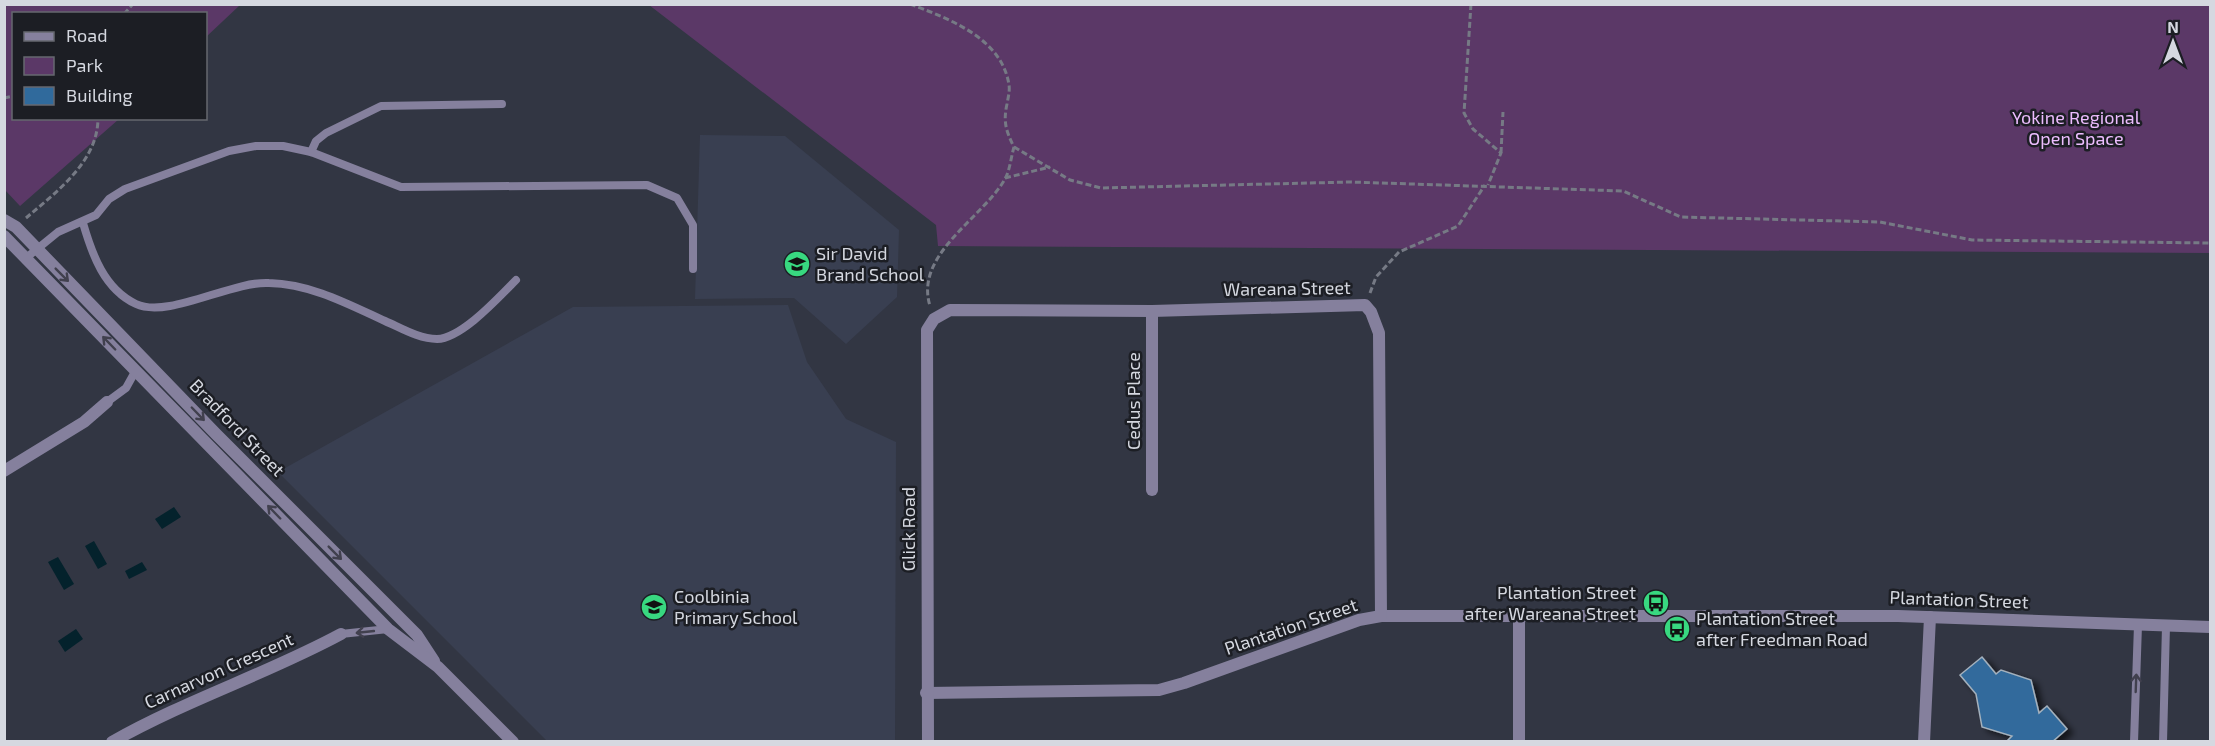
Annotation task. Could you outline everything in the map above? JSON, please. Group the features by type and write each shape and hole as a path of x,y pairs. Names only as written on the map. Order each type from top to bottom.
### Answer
{"street":[{"name":"Bradford Street","path":"4,220 16,227 31,253 136,370 388,629 438,668 513,741"},
{"name":"Bradford Street","path":"4,236 31,253 417,635 438,668"},
{"name":"Wareana Street","path":"934,319 950,310 1152,311 1365,305 1371,312 1379,333 1381,616"},
{"name":"Cedus Place","path":"1152,311 1152,490"},
{"name":"Glick Road","path":"928,741 926,693 927,330 934,319"},
{"path":"4,471 84,422 106,402"},
{"name":"Plantation Street","path":"926,693 1159,690 1359,620 1381,616 1930,617 2211,627"},
{"path":"1519,617 1519,741"},
{"path":"1924,741 1930,617"},
{"name":"Carnarvon Crescent","path":"112,741 158,716 309,651 341,634"}],"lane":[{"path":"311,152 316,141 326,133 381,106 502,104"},
{"path":"31,253 68,227 83,223 96,215 110,199 125,189 229,151 256,146 283,147 311,152 401,187 647,185 677,198 693,225 693,269"},
{"path":"83,223 91,249 113,289 138,305 170,306 236,286 268,282 303,287 331,296 417,335 437,339 455,334 516,280"},
{"path":"106,402 126,388 136,370"},
{"path":"2134,741 2138,625"},
{"path":"2163,741 2166,626"},
{"path":"341,634 388,629"}],"path":[{"path":"910,4 940,16 985,41 1003,65 1010,87 1004,116 1005,130 1014,147 1070,180 1101,188 1351,182 1623,191 1681,217 1880,222 1972,240 2211,243"},
{"path":"1471,4 1464,113 1473,129 1501,153"},
{"path":"1365,305 1376,277 1399,252 1458,226 1487,185 1501,153 1503,112"},
{"path":"16,227 68,181 96,141 98,120"},
{"path":"934,319 925,291 932,266 1005,178 1014,147"},
{"path":"1005,178 1050,167"}],"shaded area":[{"name":"Sir David Brand School","path":"700,135 785,136 899,230 897,297 846,344 794,298 695,299"},
{"name":"Coolbinia Primary School","path":"788,305 807,362 846,419 896,442 895,741 547,741 278,472 573,307"},
{"path":"174,507 181,517 162,529 155,519"},
{"path":"94,541 107,564 98,569 85,546"},
{"path":"58,557 74,584 64,590 48,562"},
{"path":"142,562 147,570 129,579 125,571"},
{"path":"76,629 83,639 65,652 58,641"}],"green space":[{"path":"5,4 240,5 207,36 207,12 12,12 12,120 118,120 20,206 5,190"},
{"name":"Yokine Regional Open Space","path":"649,5 2210,5 2210,253 938,246 936,225"}],"building":[{"path":"1982,657 1996,674 2001,670 2031,680 2039,713 2047,706 2067,729 2052,742 2006,742 2012,736 1982,727 1976,694 1960,675"}],"place":[{"name":"Sir David Brand School","path":"797,264"},
{"name":"Plantation Street after Wareana Street","path":"1656,603"},
{"name":"Coolbinia Primary School","path":"654,607"},
{"name":"Plantation Street after Freedman Road","path":"1677,629"}]}
